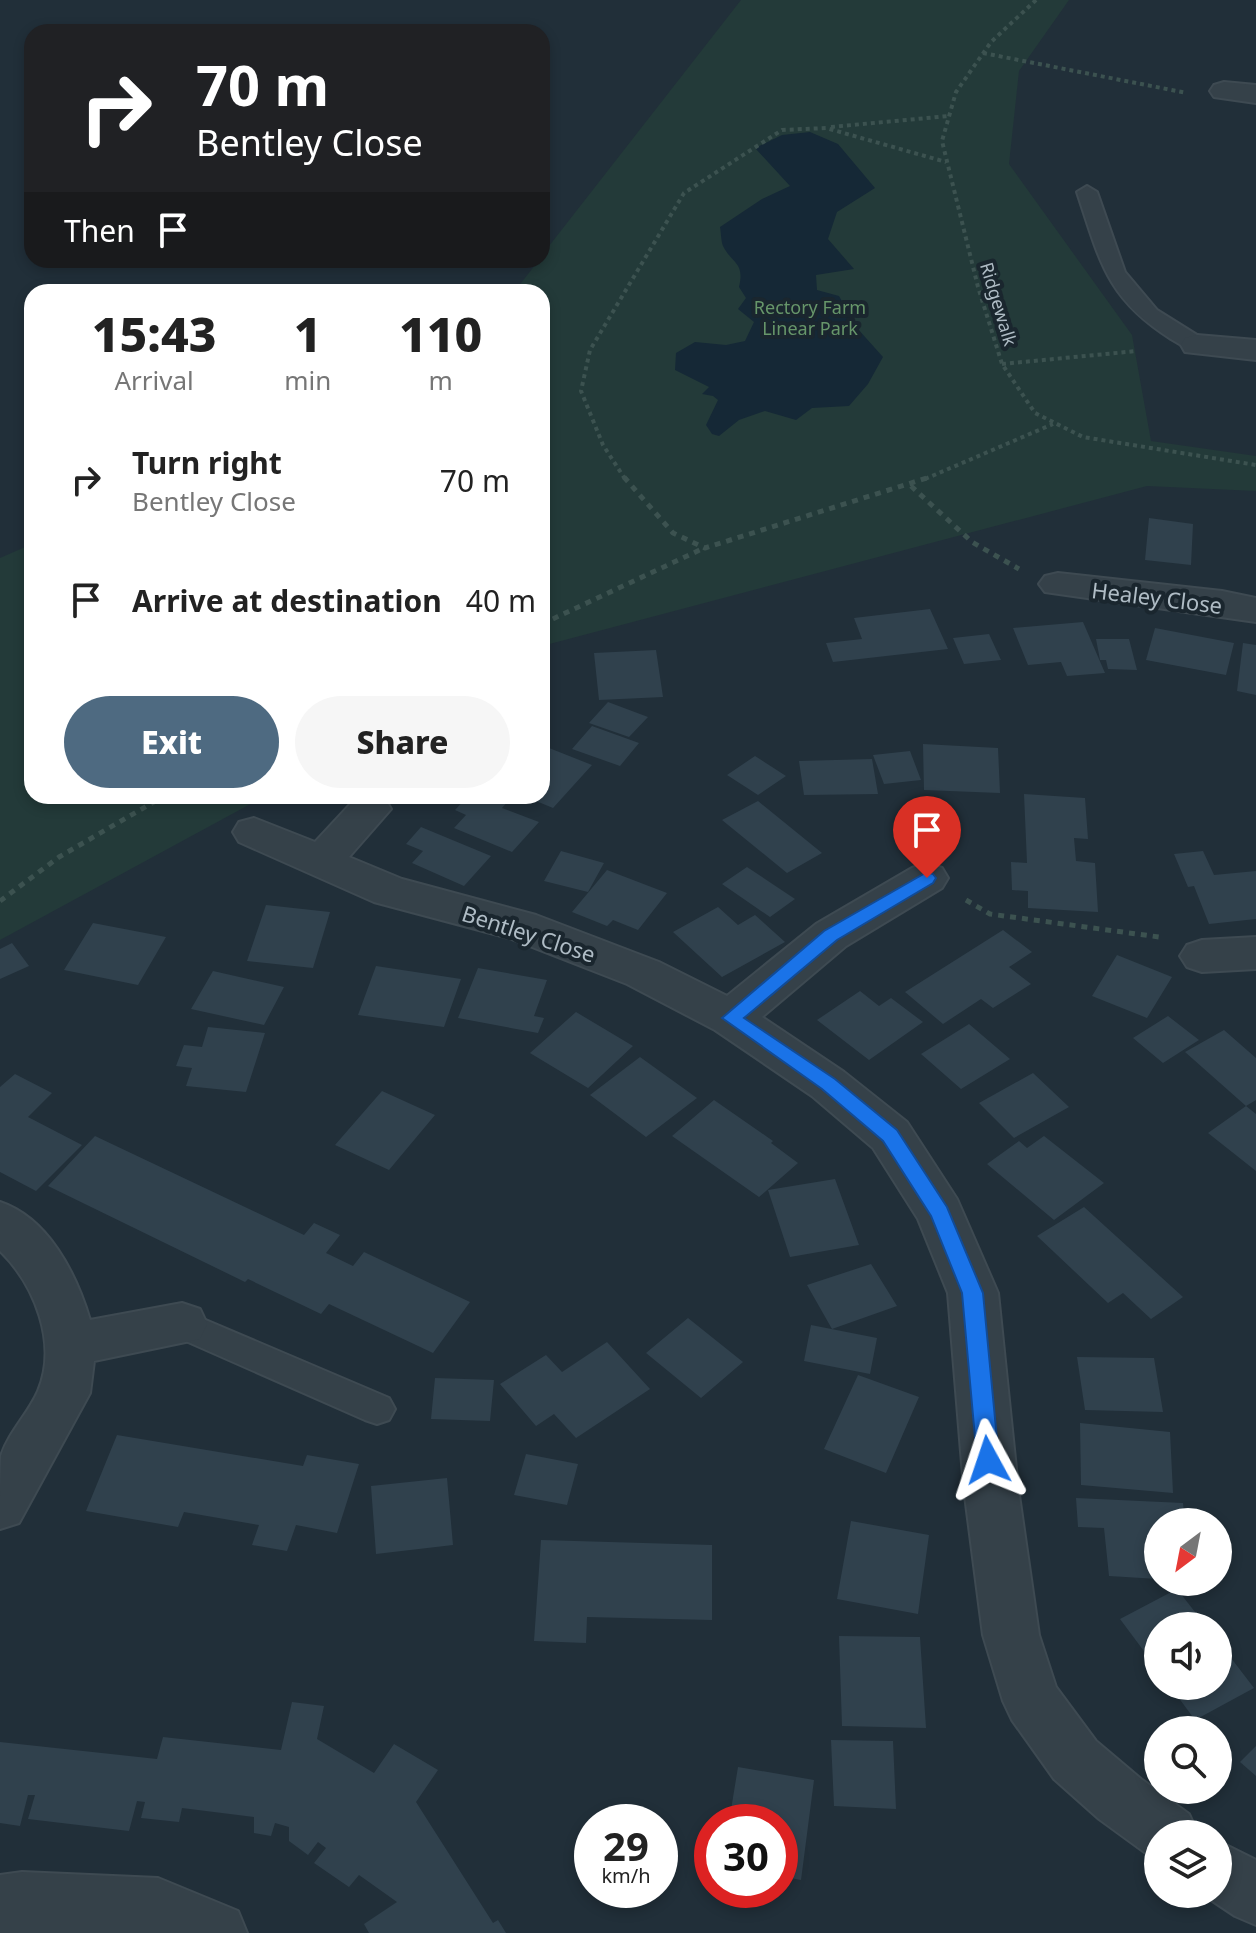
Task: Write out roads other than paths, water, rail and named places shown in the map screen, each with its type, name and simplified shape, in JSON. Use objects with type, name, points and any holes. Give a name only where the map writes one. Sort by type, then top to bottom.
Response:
[{"type":"street","points":[[1224,91],[1256,94]]},
{"type":"street","points":[[1197,345],[1256,350]]},
{"type":"street","name":"Healey Close","points":[[1058,584],[1222,603],[1256,610]]},
{"type":"street","points":[[322,860],[370,809]]},
{"type":"street","name":"Bentley Close","points":[[254,832],[389,891],[521,926],[643,973],[731,1018],[828,1084],[890,1135],[940,1213],[973,1293],[991,1488],[1011,1635],[1032,1701],[1075,1760],[1149,1820]]},
{"type":"street","points":[[731,1018],[831,935],[927,878]]},
{"type":"street","points":[[1202,956],[1256,953]]},
{"type":"street","points":[[0,1221],[37,1256],[59,1300],[71,1344],[64,1393],[0,1506]]},
{"type":"street","points":[[71,1344],[182,1324]]},
{"type":"street","points":[[1232,1879],[1256,1895]]},
{"type":"street","points":[[0,1905],[22,1902],[158,1908],[216,1933]]},
{"type":"lane","points":[[1087,192],[1115,273],[1149,315],[1197,345]]},
{"type":"lane","points":[[182,1324],[377,1409]]},
{"type":"water","points":[[810,132],[838,144],[875,188],[837,212],[828,239],[854,269],[816,275],[817,290],[839,296],[857,328],[883,357],[868,384],[849,406],[812,408],[796,420],[765,411],[739,420],[719,436],[712,434],[706,425],[718,400],[702,394],[709,387],[675,370],[676,353],[695,342],[726,345],[745,341],[754,322],[738,309],[746,298],[739,287],[739,268],[723,246],[720,227],[762,199],[790,186],[755,148],[782,135]]},
{"type":"park label","name":"Rectory Farm Linear Park","points":[[810,317]]}]
